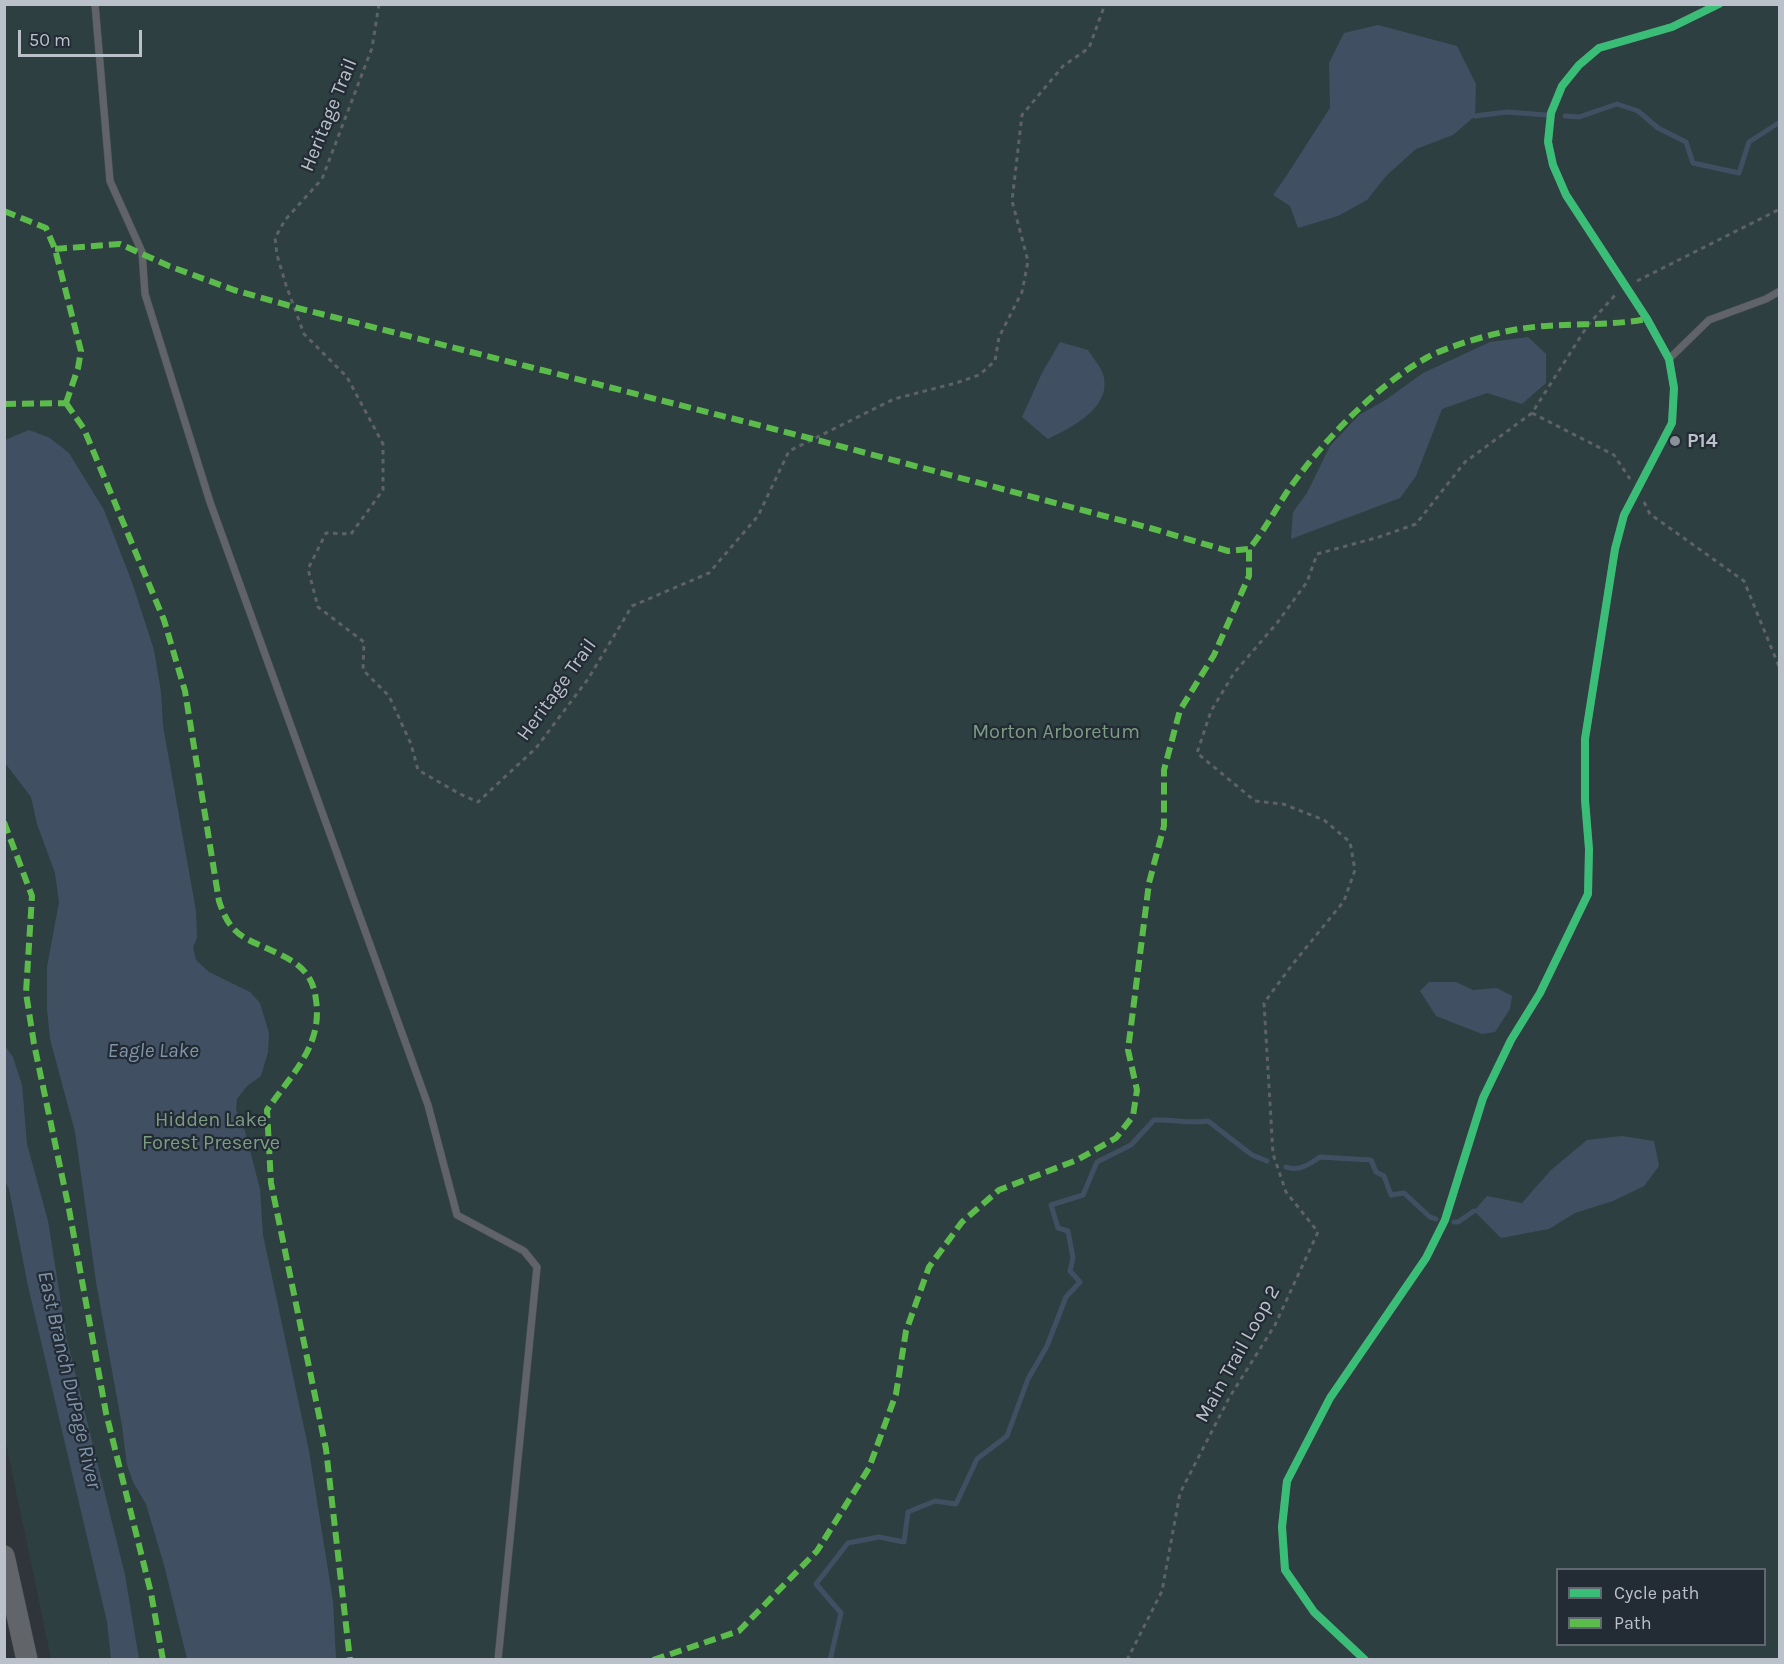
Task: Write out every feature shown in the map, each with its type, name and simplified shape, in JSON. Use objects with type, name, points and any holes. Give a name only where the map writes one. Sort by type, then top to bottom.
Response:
[{"type":"main road","points":[[4,1556],[27,1659]]},
{"type":"lane","points":[[95,4],[110,182],[142,252],[145,294],[210,502],[428,1105],[457,1215],[524,1251],[537,1267],[498,1659]]},
{"type":"lane","points":[[1365,1659],[1314,1612],[1286,1570],[1282,1527],[1287,1481],[1330,1398],[1426,1258],[1445,1220],[1483,1098],[1512,1040],[1540,993],[1588,894],[1589,849],[1585,800],[1585,739],[1615,549],[1624,515],[1672,423],[1674,388],[1669,359],[1647,319],[1624,288],[1566,195],[1553,165],[1548,142],[1551,113],[1562,86],[1579,65],[1599,48],[1672,27],[1719,4]]},
{"type":"lane","points":[[1669,359],[1709,320],[1766,299],[1779,291]]},
{"type":"path","points":[[1629,285],[1779,209]]},
{"type":"path","points":[[1618,291],[1588,325],[1532,413],[1614,455],[1638,489],[1650,513],[1744,581],[1779,669]]},
{"type":"green space","name":"Morton Arboretum","points":[[4,5],[1779,5],[1779,1659],[51,1659],[4,1434]]},
{"type":"water","points":[[1378,25],[1457,46],[1476,84],[1475,116],[1453,135],[1416,149],[1386,176],[1367,200],[1338,216],[1298,228],[1290,206],[1273,195],[1330,108],[1329,63],[1344,33]]},
{"type":"water","points":[[1528,337],[1546,354],[1546,383],[1522,404],[1487,393],[1442,409],[1416,476],[1400,498],[1291,539],[1293,512],[1307,493],[1330,446],[1359,415],[1387,399],[1423,373],[1490,342]]},
{"type":"water","points":[[1060,342],[1088,350],[1102,371],[1104,389],[1095,408],[1077,423],[1048,439],[1022,417],[1042,373]]},
{"type":"water","name":"Eagle Lake","points":[[29,430],[50,438],[69,453],[104,510],[133,585],[154,650],[161,692],[163,726],[196,911],[197,938],[193,947],[196,960],[209,972],[250,992],[260,1003],[269,1033],[268,1052],[261,1076],[247,1086],[237,1099],[236,1110],[245,1131],[260,1189],[263,1235],[309,1451],[333,1601],[336,1659],[187,1659],[164,1565],[146,1504],[133,1482],[127,1465],[96,1282],[75,1132],[50,1039],[47,967],[59,902],[55,873],[37,824],[31,797],[5,763],[5,440]]},
{"type":"water","points":[[1429,982],[1456,982],[1473,990],[1497,988],[1512,996],[1510,1009],[1495,1032],[1482,1034],[1436,1016],[1420,991]]},
{"type":"water","name":"East Branch DuPage River","points":[[4,1045],[13,1057],[22,1085],[27,1144],[48,1221],[67,1340],[125,1575],[139,1659],[111,1659],[107,1622],[28,1286],[9,1189],[5,1181]]},
{"type":"water","points":[[1622,1136],[1654,1141],[1659,1166],[1644,1186],[1613,1201],[1575,1213],[1549,1229],[1501,1238],[1474,1211],[1487,1196],[1522,1203],[1551,1170],[1587,1140]]},
{"type":"waterway","points":[[1565,116],[1579,117],[1617,104],[1638,111],[1658,128],[1686,142],[1693,163],[1739,173],[1749,142],[1780,122]]},
{"type":"waterway","points":[[1475,116],[1507,112],[1547,115]]},
{"type":"waterway","points":[[830,1660],[841,1613],[816,1584],[848,1543],[879,1537],[904,1542],[908,1512],[935,1501],[956,1504],[977,1459],[1007,1436],[1028,1379],[1047,1346],[1066,1297],[1080,1282],[1070,1271],[1073,1258],[1068,1231],[1058,1228],[1051,1205],[1083,1195],[1097,1162],[1131,1145],[1154,1120],[1208,1121],[1252,1155],[1267,1161]]},
{"type":"waterway","points":[[1286,1167],[1299,1168],[1320,1157],[1371,1160],[1376,1172],[1384,1176],[1391,1195],[1404,1193],[1430,1217],[1436,1219]]},
{"type":"waterway","points":[[1454,1222],[1458,1222],[1474,1211]]},
{"type":"marked path","points":[[4,211],[46,228],[55,249],[81,351],[78,368],[66,403]]},
{"type":"marked path","points":[[55,249],[120,244],[169,266],[234,290],[294,307],[813,439],[1150,528],[1228,551],[1249,549],[1287,492],[1333,435],[1388,383],[1428,357],[1473,340],[1519,329],[1647,319]]},
{"type":"marked path","points":[[66,403],[84,429],[164,620],[185,691],[219,901],[224,913],[234,930],[248,940],[299,966],[312,983],[314,991],[317,1016],[310,1046],[295,1072],[267,1110],[271,1183],[326,1449],[350,1660]]},
{"type":"marked path","points":[[4,404],[66,403]]},
{"type":"marked path","points":[[653,1660],[739,1631],[817,1551],[869,1468],[896,1394],[906,1331],[929,1267],[962,1222],[999,1190],[1077,1160],[1116,1138],[1133,1116],[1137,1090],[1128,1050],[1149,883],[1164,826],[1164,770],[1180,710],[1214,655],[1249,576],[1249,549]]},
{"type":"marked path","points":[[4,822],[32,896],[26,993],[34,1044],[69,1209],[106,1413],[151,1593],[163,1660]]},
{"type":"cycle path","points":[[1365,1660],[1314,1612],[1285,1570],[1282,1527],[1287,1481],[1330,1398],[1426,1258],[1445,1220],[1483,1098],[1511,1040],[1540,993],[1588,894],[1589,849],[1585,800],[1585,739],[1615,549],[1624,515],[1672,423],[1674,388],[1669,359],[1647,319],[1566,195],[1553,165],[1548,142],[1551,113],[1562,86],[1579,65],[1599,48],[1672,27],[1719,4]]},
{"type":"place","name":"P14","points":[[1675,441]]},
{"type":"park label","name":"Hidden Lake Forest Preserve","points":[[211,1132]]}]
